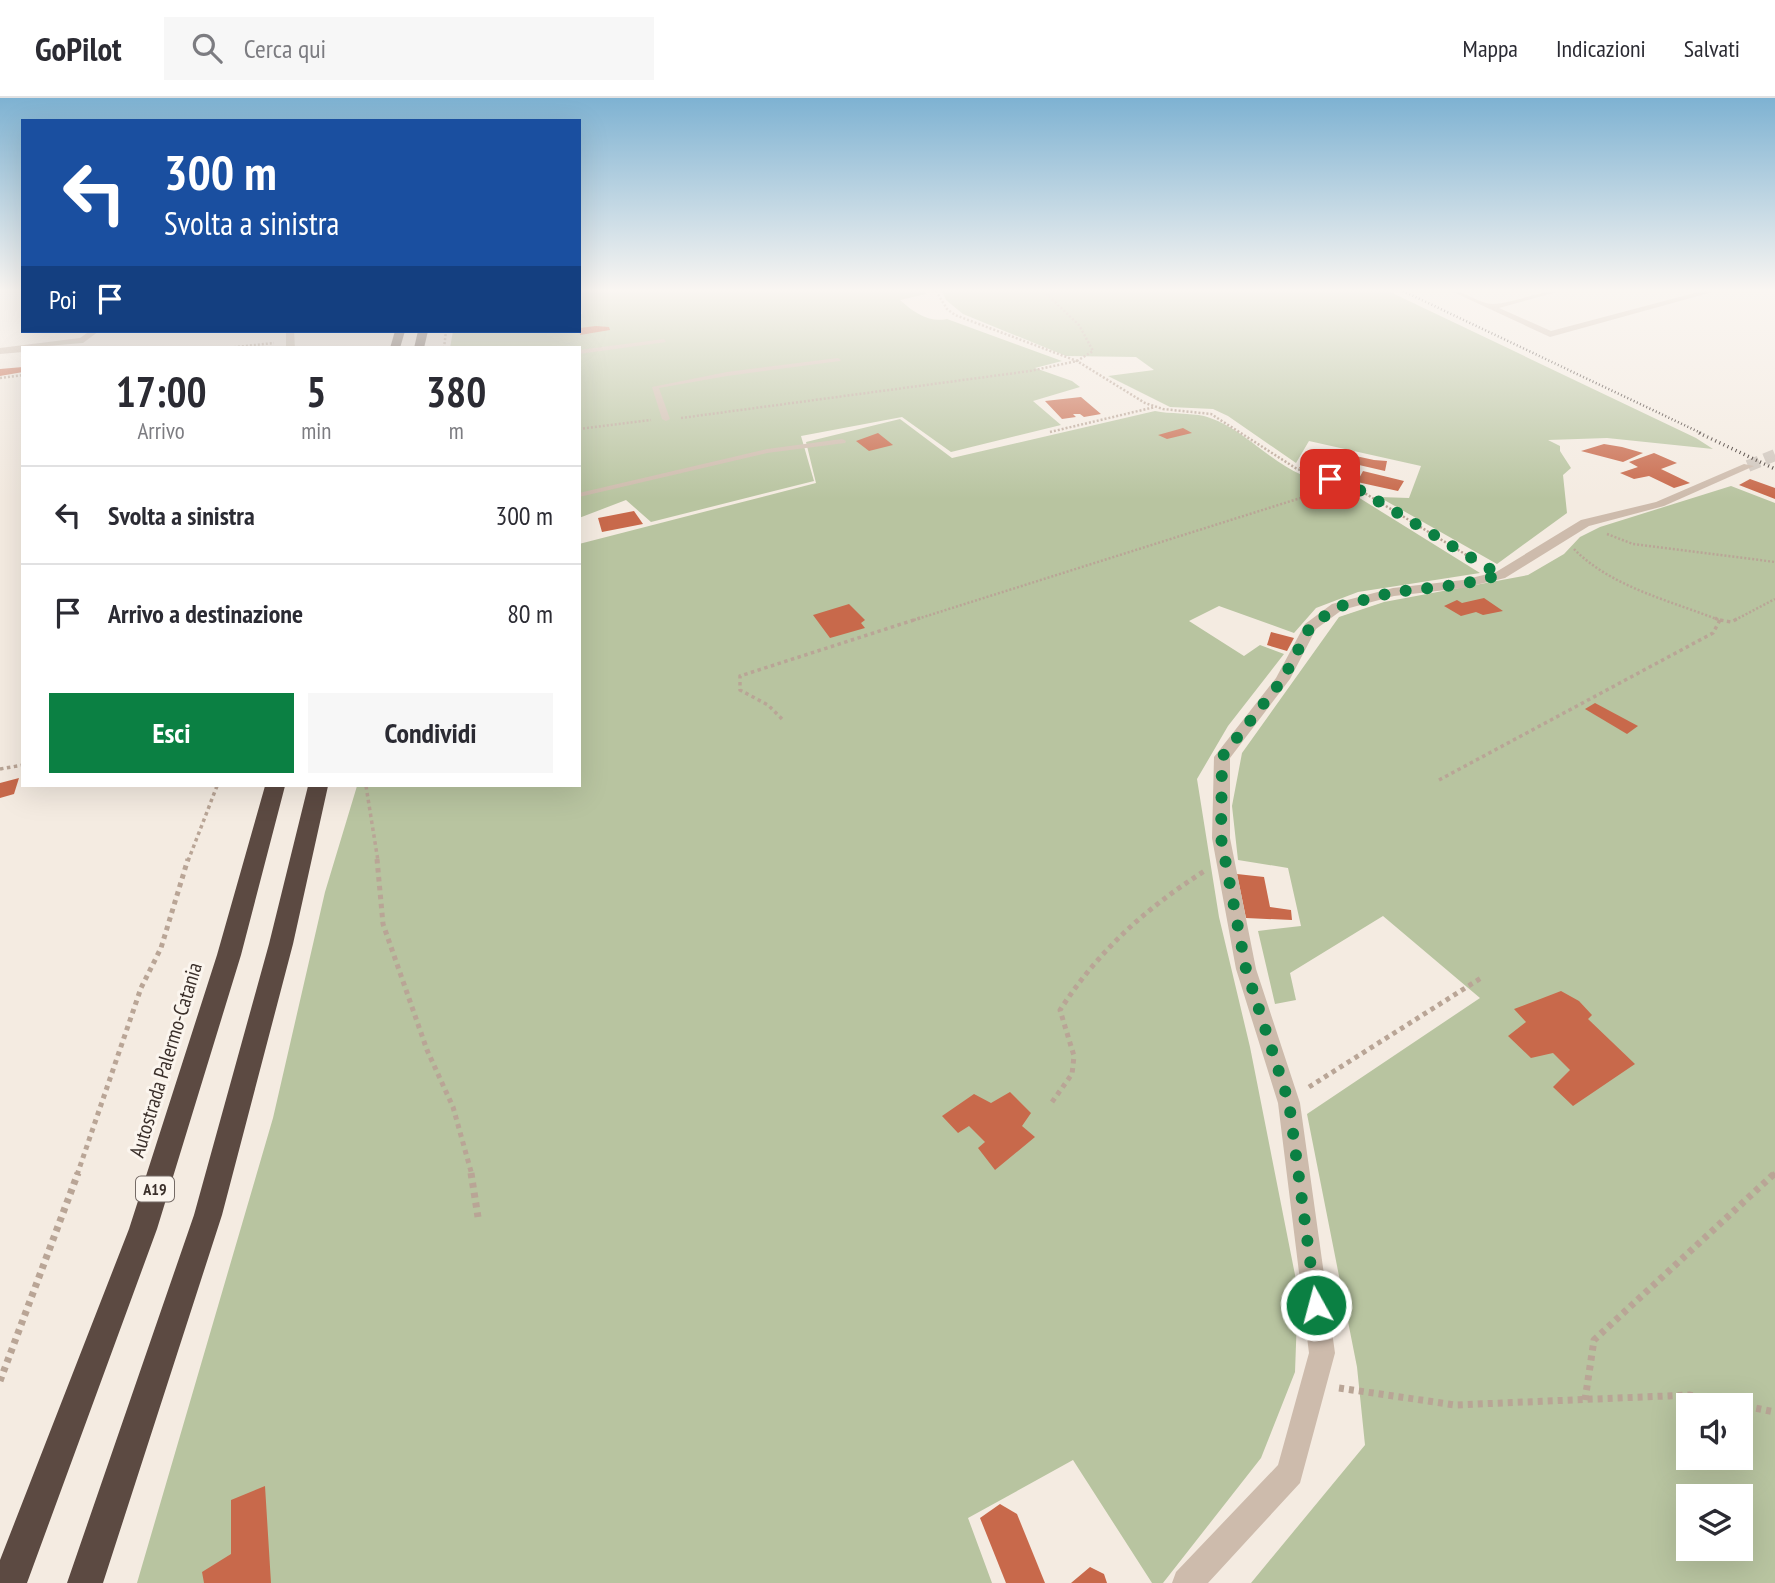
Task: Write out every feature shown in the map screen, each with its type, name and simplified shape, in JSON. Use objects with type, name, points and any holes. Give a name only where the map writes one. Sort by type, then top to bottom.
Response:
[{"type":"highway","name":"Autostrada Palermo-Catania","points":[[9,1583],[143,1229],[229,955],[275,787]]},
{"type":"highway","points":[[85,1583],[208,1214],[281,944],[318,787]]},
{"type":"street","points":[[1187,1583],[1290,1473],[1322,1353],[1289,1103],[1246,969],[1221,838],[1222,757],[1283,679],[1310,627],[1337,607],[1394,592],[1463,584],[1500,575],[1585,523],[1660,504],[1748,466]]},
{"type":"lane","points":[[666,419],[654,387],[727,374],[836,360]]},
{"type":"lane","points":[[581,495],[767,451],[842,441]]},
{"type":"path","points":[[1073,360],[1156,407]]},
{"type":"path","points":[[581,429],[1030,371],[1079,360]]},
{"type":"path","points":[[0,378],[21,375]]},
{"type":"path","points":[[1050,432],[1156,407],[1211,414],[1297,469],[1348,483],[1500,575]]},
{"type":"path","points":[[782,719],[768,705],[740,690],[740,676],[1348,483]]},
{"type":"path","points":[[1585,523],[1633,544],[1775,562]]},
{"type":"path","points":[[1558,539],[1574,549],[1581,560],[1603,572],[1720,620],[1731,622],[1775,599]]},
{"type":"path","points":[[1439,780],[1713,633],[1720,620]]},
{"type":"path","points":[[0,769],[21,765]]},
{"type":"path","points":[[0,1381],[79,1171],[137,1000],[161,948],[179,883],[217,787]]},
{"type":"path","points":[[366,787],[378,863],[383,924],[427,1050],[453,1107],[473,1180],[478,1217]]},
{"type":"path","points":[[1052,1101],[1072,1074],[1074,1056],[1060,1010],[1080,979],[1105,946],[1140,914],[1225,859]]},
{"type":"path","points":[[1289,1103],[1309,1087],[1481,978]]},
{"type":"path","points":[[1585,1400],[1594,1340],[1775,1172]]},
{"type":"path","points":[[1313,1386],[1382,1392],[1455,1405],[1689,1395],[1775,1412]]},
{"type":"green space","points":[[581,360],[1060,360],[1035,368],[1072,381],[1080,387],[1033,401],[1061,425],[951,452],[902,417],[801,436],[814,481],[651,522],[626,500],[581,517]]},
{"type":"green space","points":[[1141,360],[1533,360],[1696,438],[1713,449],[1607,438],[1548,440],[1560,446],[1560,451],[1571,468],[1563,475],[1567,513],[1497,564],[1379,497],[1409,498],[1421,466],[1309,441],[1296,463],[1228,416],[1213,409],[1170,407],[1108,376],[1154,370]]},
{"type":"green space","points":[[1155,411],[1204,416],[1230,427],[1289,469],[1353,494],[1480,573],[1358,592],[1316,608],[1294,633],[1219,606],[1189,621],[1244,656],[1260,645],[1284,654],[1228,726],[1197,779],[1219,917],[1250,1047],[1298,1290],[1295,1372],[1261,1458],[1163,1583],[1152,1583],[1073,1460],[968,1518],[992,1583],[137,1583],[273,1118],[325,892],[357,787],[581,787],[581,543],[816,483],[806,442],[900,419],[952,458]]},
{"type":"green space","points":[[1731,486],[1775,503],[1775,1583],[1251,1583],[1365,1445],[1357,1367],[1307,1114],[1480,998],[1383,916],[1290,973],[1296,1000],[1275,1004],[1258,931],[1301,926],[1288,868],[1238,860],[1232,806],[1242,753],[1339,617],[1384,602],[1528,575],[1564,554],[1580,537],[1600,527]]},
{"type":"building","points":[[21,367],[21,372],[0,376],[0,369]]},
{"type":"building","points":[[1081,397],[1101,414],[1084,417],[1073,414],[1076,417],[1062,419],[1045,401]]},
{"type":"building","points":[[1183,428],[1192,433],[1167,439],[1158,435]]},
{"type":"building","points":[[878,433],[893,445],[869,451],[856,441]]},
{"type":"building","points":[[1604,444],[1643,453],[1623,462],[1581,451]]},
{"type":"building","points":[[1337,452],[1387,461],[1385,471],[1333,459]]},
{"type":"building","points":[[1654,453],[1677,463],[1661,469],[1690,483],[1674,488],[1649,476],[1634,479],[1620,473],[1638,467],[1629,462]]},
{"type":"building","points":[[1306,459],[1331,465],[1324,474],[1299,468]]},
{"type":"building","points":[[1363,471],[1404,481],[1398,491],[1357,482]]},
{"type":"building","points":[[1750,479],[1775,488],[1775,499],[1739,485]]},
{"type":"building","points":[[634,511],[643,524],[602,532],[598,518]]},
{"type":"building","points":[[1484,598],[1503,611],[1483,615],[1476,612],[1461,616],[1444,606],[1457,600],[1462,603]]},
{"type":"building","points":[[849,604],[865,620],[861,623],[865,628],[830,638],[813,615]]},
{"type":"building","points":[[1271,632],[1294,638],[1287,651],[1267,645]]},
{"type":"building","points":[[1595,703],[1638,726],[1627,734],[1585,709]]},
{"type":"building","points":[[19,778],[14,794],[0,798],[0,783]]},
{"type":"building","points":[[1237,874],[1264,877],[1270,907],[1291,910],[1292,920],[1246,918]]},
{"type":"building","points":[[1561,991],[1579,1001],[1592,1015],[1588,1019],[1635,1064],[1573,1106],[1553,1087],[1570,1070],[1553,1053],[1531,1058],[1508,1036],[1526,1022],[1514,1009]]},
{"type":"building","points":[[1010,1092],[1031,1113],[1022,1126],[1035,1137],[995,1170],[978,1148],[985,1142],[969,1126],[958,1133],[942,1116],[974,1094],[991,1103]]},
{"type":"building","points":[[265,1486],[271,1583],[204,1583],[202,1572],[231,1554],[231,1500]]},
{"type":"building","points":[[1000,1504],[1017,1514],[1045,1583],[1006,1583],[980,1518]]},
{"type":"building","points":[[1090,1567],[1104,1574],[1107,1583],[1071,1583]]},
{"type":"tunnel","points":[[1748,466],[1775,455]]},
{"type":"railway","points":[[1548,360],[1703,434]]},
{"type":"railway","points":[[1699,433],[1775,469]]},
{"type":"route","points":[[1316,1305],[1289,1103],[1246,969],[1221,838],[1222,757],[1283,679],[1310,627],[1337,607],[1394,592],[1463,584],[1500,575],[1348,483],[1330,479]]}]
